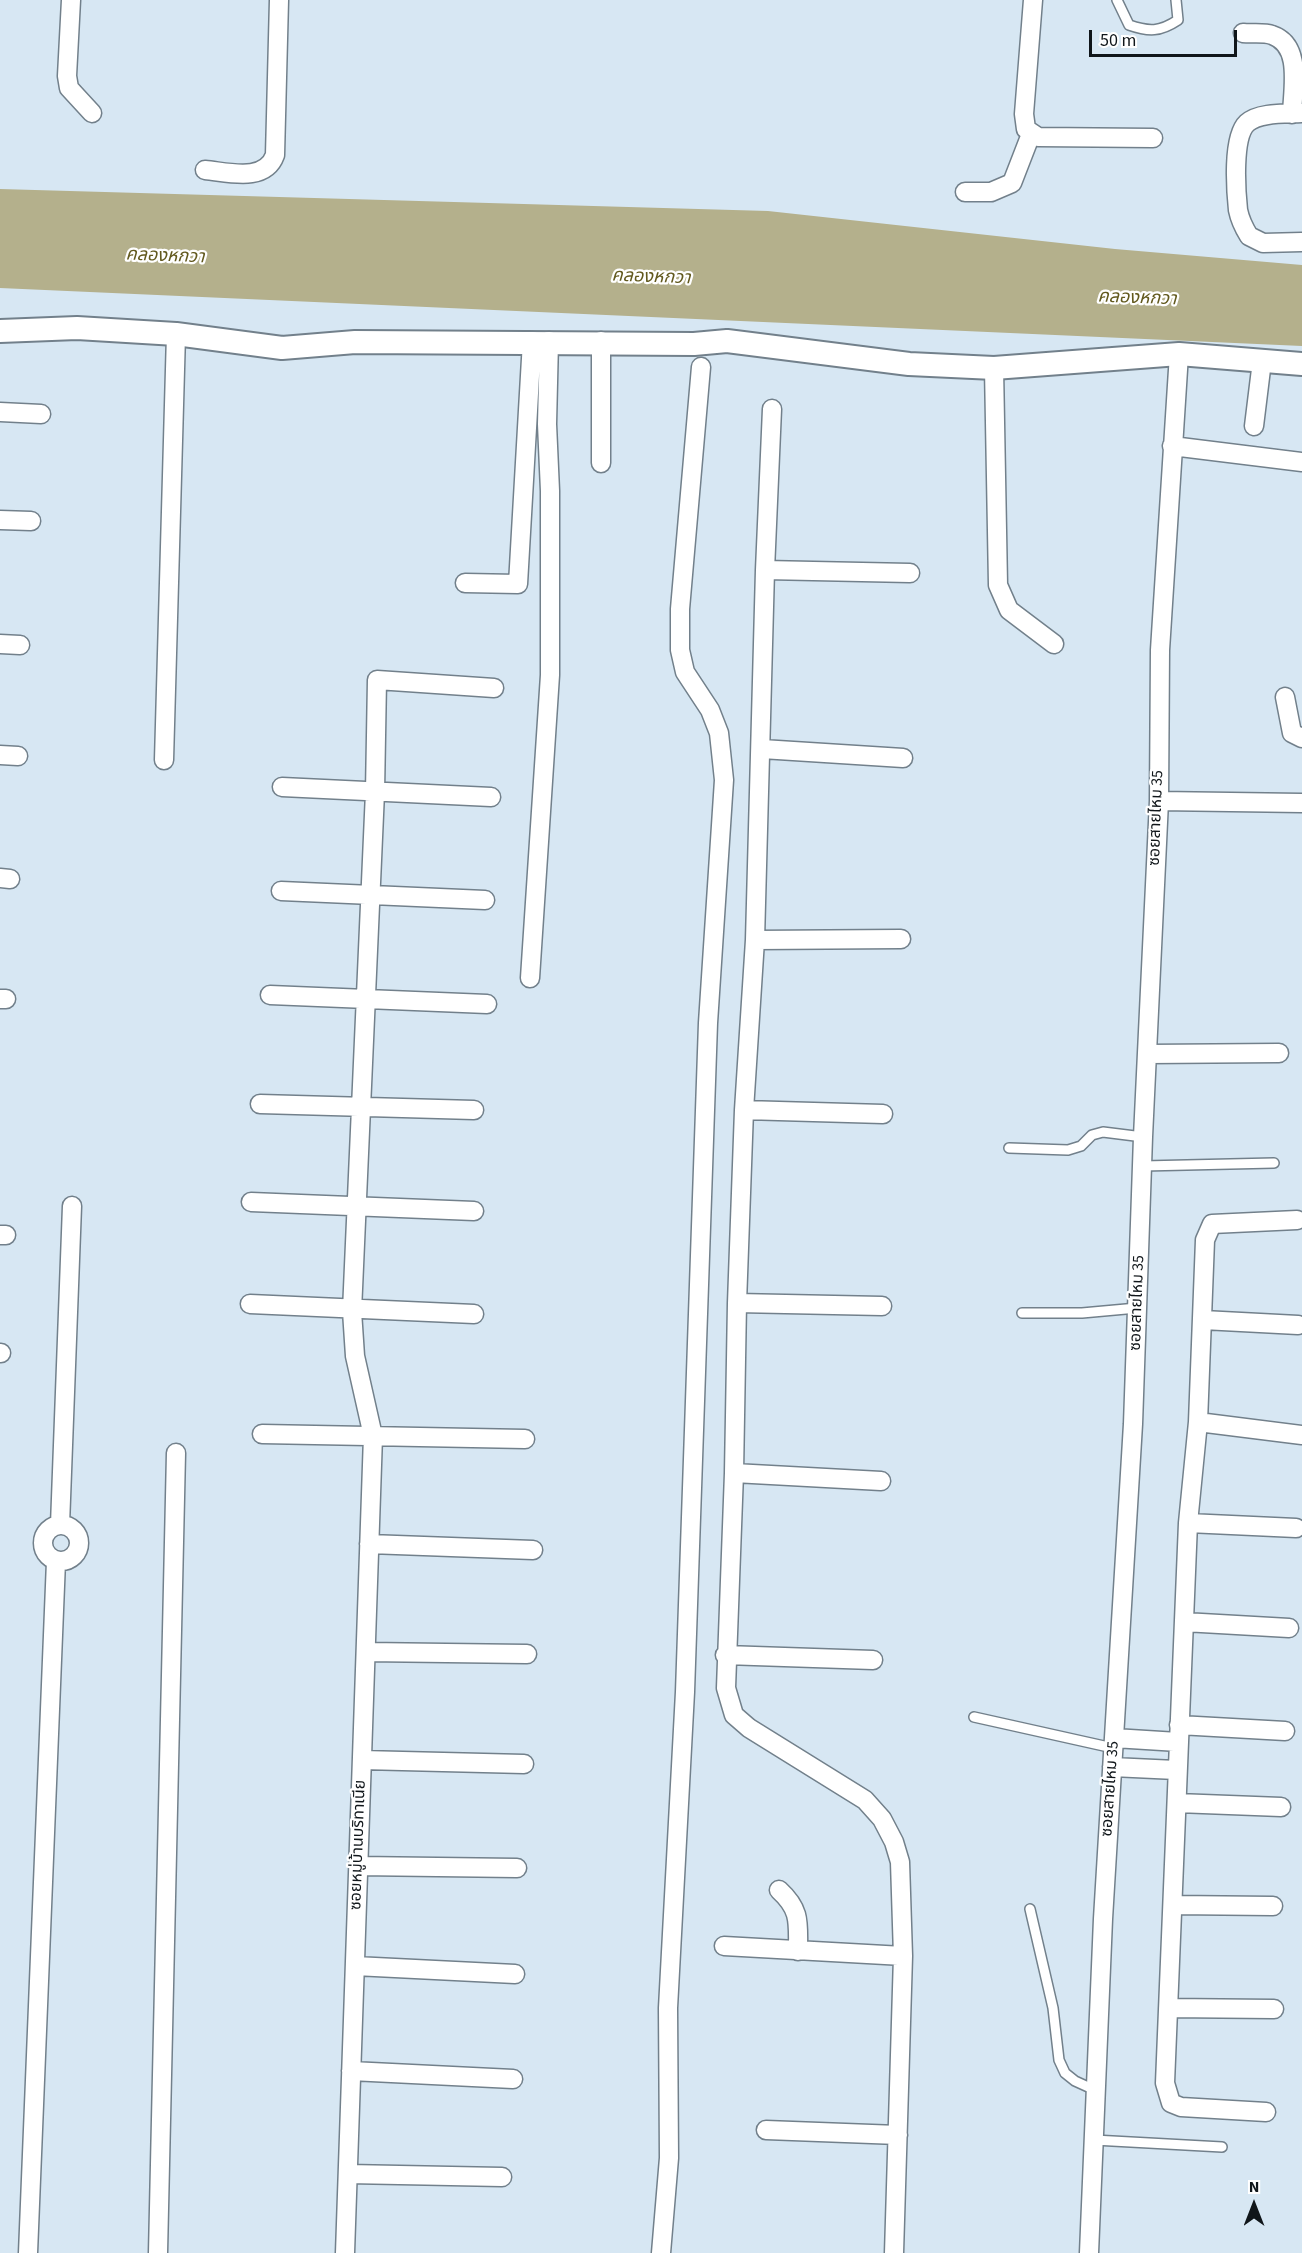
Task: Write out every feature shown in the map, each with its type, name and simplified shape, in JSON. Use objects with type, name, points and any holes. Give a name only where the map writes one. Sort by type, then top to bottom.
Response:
[{"type":"street","points":[[71,0],[67,76],[69,88],[92,113]]},
{"type":"street","points":[[205,170],[250,173],[262,172],[271,165],[275,155],[279,0]]},
{"type":"street","points":[[1033,0],[1024,114],[1026,129],[1038,137],[1153,138]]},
{"type":"street","points":[[1243,33],[1271,34],[1287,43],[1294,54],[1297,113],[1258,117],[1247,123],[1240,134],[1237,149],[1238,211],[1249,236],[1263,243],[1302,242]]},
{"type":"street","points":[[965,192],[991,192],[1012,183],[1031,134]]},
{"type":"street","points":[[0,331],[77,328],[176,334],[282,348],[355,342],[601,341],[694,344],[727,341],[909,364],[994,369],[1179,354],[1302,364]]},
{"type":"street","points":[[164,760],[176,334]]},
{"type":"street","points":[[465,583],[518,584],[541,341]]},
{"type":"street","points":[[530,978],[550,675],[550,491],[541,341]]},
{"type":"street","points":[[600,463],[601,341]]},
{"type":"street","name":"ซอยสายไหม 35","points":[[1089,2253],[1113,1743],[1137,1308],[1159,801],[1160,650],[1179,354]]},
{"type":"street","points":[[1254,426],[1262,361]]},
{"type":"street","points":[[662,2253],[669,2158],[668,2008],[686,1692],[708,1023],[724,780],[719,733],[710,710],[686,672],[680,650],[680,609],[701,367]]},
{"type":"street","points":[[994,369],[998,585],[1009,610],[1054,644]]},
{"type":"street","points":[[772,409],[765,570],[762,749],[755,940],[744,1110],[737,1303],[734,1473],[725,1655],[726,1688],[734,1715],[749,1728],[865,1800],[882,1819],[894,1842],[900,1862],[903,1956],[894,2253]]},
{"type":"street","points":[[0,412],[41,414]]},
{"type":"street","points":[[1172,446],[1302,462]]},
{"type":"street","points":[[0,520],[31,521]]},
{"type":"street","points":[[765,570],[910,573]]},
{"type":"street","points":[[0,644],[20,645]]},
{"type":"street","name":"ซอยหมู่บ้านบริทาเนีย","points":[[345,2253],[373,1436],[355,1356],[352,1309],[375,792],[377,680],[495,688]]},
{"type":"street","points":[[1285,697],[1292,733],[1302,738]]},
{"type":"street","points":[[762,749],[903,758]]},
{"type":"street","points":[[282,787],[491,797]]},
{"type":"street","points":[[1159,801],[1302,803]]},
{"type":"street","points":[[281,891],[485,900]]},
{"type":"street","points":[[755,940],[901,939]]},
{"type":"street","points":[[270,995],[487,1004]]},
{"type":"street","points":[[1148,1053],[1279,1053]]},
{"type":"street","points":[[260,1104],[474,1110]]},
{"type":"street","points":[[744,1110],[883,1114]]},
{"type":"street","points":[[251,1202],[474,1211]]},
{"type":"street","points":[[60,1525],[72,1206]]},
{"type":"street","points":[[1266,2112],[1190,2109],[1171,2103],[1165,2083],[1177,1803],[1176,1770],[1188,1523],[1198,1422],[1205,1240],[1212,1224],[1297,1220]]},
{"type":"street","points":[[737,1303],[882,1306]]},
{"type":"street","points":[[250,1304],[474,1314]]},
{"type":"street","points":[[1203,1320],[1298,1324]]},
{"type":"street","points":[[1198,1422],[1302,1435]]},
{"type":"street","points":[[262,1434],[525,1439]]},
{"type":"street","points":[[158,2253],[176,1453]]},
{"type":"street","points":[[734,1473],[881,1481]]},
{"type":"street","points":[[1188,1523],[1296,1528]]},
{"type":"street","points":[[60,1525],[73,1530],[77,1535],[79,1549],[69,1560],[56,1561],[49,1557],[43,1545],[47,1532],[60,1525]]},
{"type":"street","points":[[369,1544],[533,1550]]},
{"type":"street","points":[[28,2253],[56,1561]]},
{"type":"street","points":[[1184,1622],[1289,1628]]},
{"type":"street","points":[[366,1652],[527,1654]]},
{"type":"street","points":[[725,1655],[873,1660]]},
{"type":"street","points":[[1113,1743],[1178,1734],[1285,1731]]},
{"type":"street","points":[[362,1760],[524,1764]]},
{"type":"street","points":[[1112,1767],[1176,1770]]},
{"type":"street","points":[[1177,1803],[1281,1807]]},
{"type":"street","points":[[358,1866],[517,1868]]},
{"type":"street","points":[[779,1890],[792,1901],[797,1913],[798,1951]]},
{"type":"street","points":[[1173,1905],[1273,1906]]},
{"type":"street","points":[[724,1946],[903,1956]]},
{"type":"street","points":[[355,1966],[515,1974]]},
{"type":"street","points":[[1168,2008],[1274,2009]]},
{"type":"street","points":[[351,2071],[513,2079]]},
{"type":"street","points":[[766,2130],[898,2135]]},
{"type":"street","points":[[348,2174],[502,2177]]},
{"type":"lane","points":[[1118,0],[1129,25],[1147,31],[1163,30],[1178,20],[1176,0]]},
{"type":"lane","points":[[1009,1148],[1068,1150],[1081,1146],[1092,1135],[1103,1132],[1143,1137]]},
{"type":"lane","points":[[1143,1166],[1274,1163]]},
{"type":"lane","points":[[1022,1313],[1082,1313],[1137,1308]]},
{"type":"lane","points":[[974,1717],[1113,1743]]},
{"type":"lane","points":[[1030,1909],[1053,2008],[1059,2060],[1065,2073],[1075,2081],[1096,2091]]},
{"type":"lane","points":[[1094,2140],[1222,2147]]},
{"type":"water","name":"คลองหกวา","points":[[0,189],[768,211],[1115,249],[1302,265],[1302,346],[0,288]]}]
